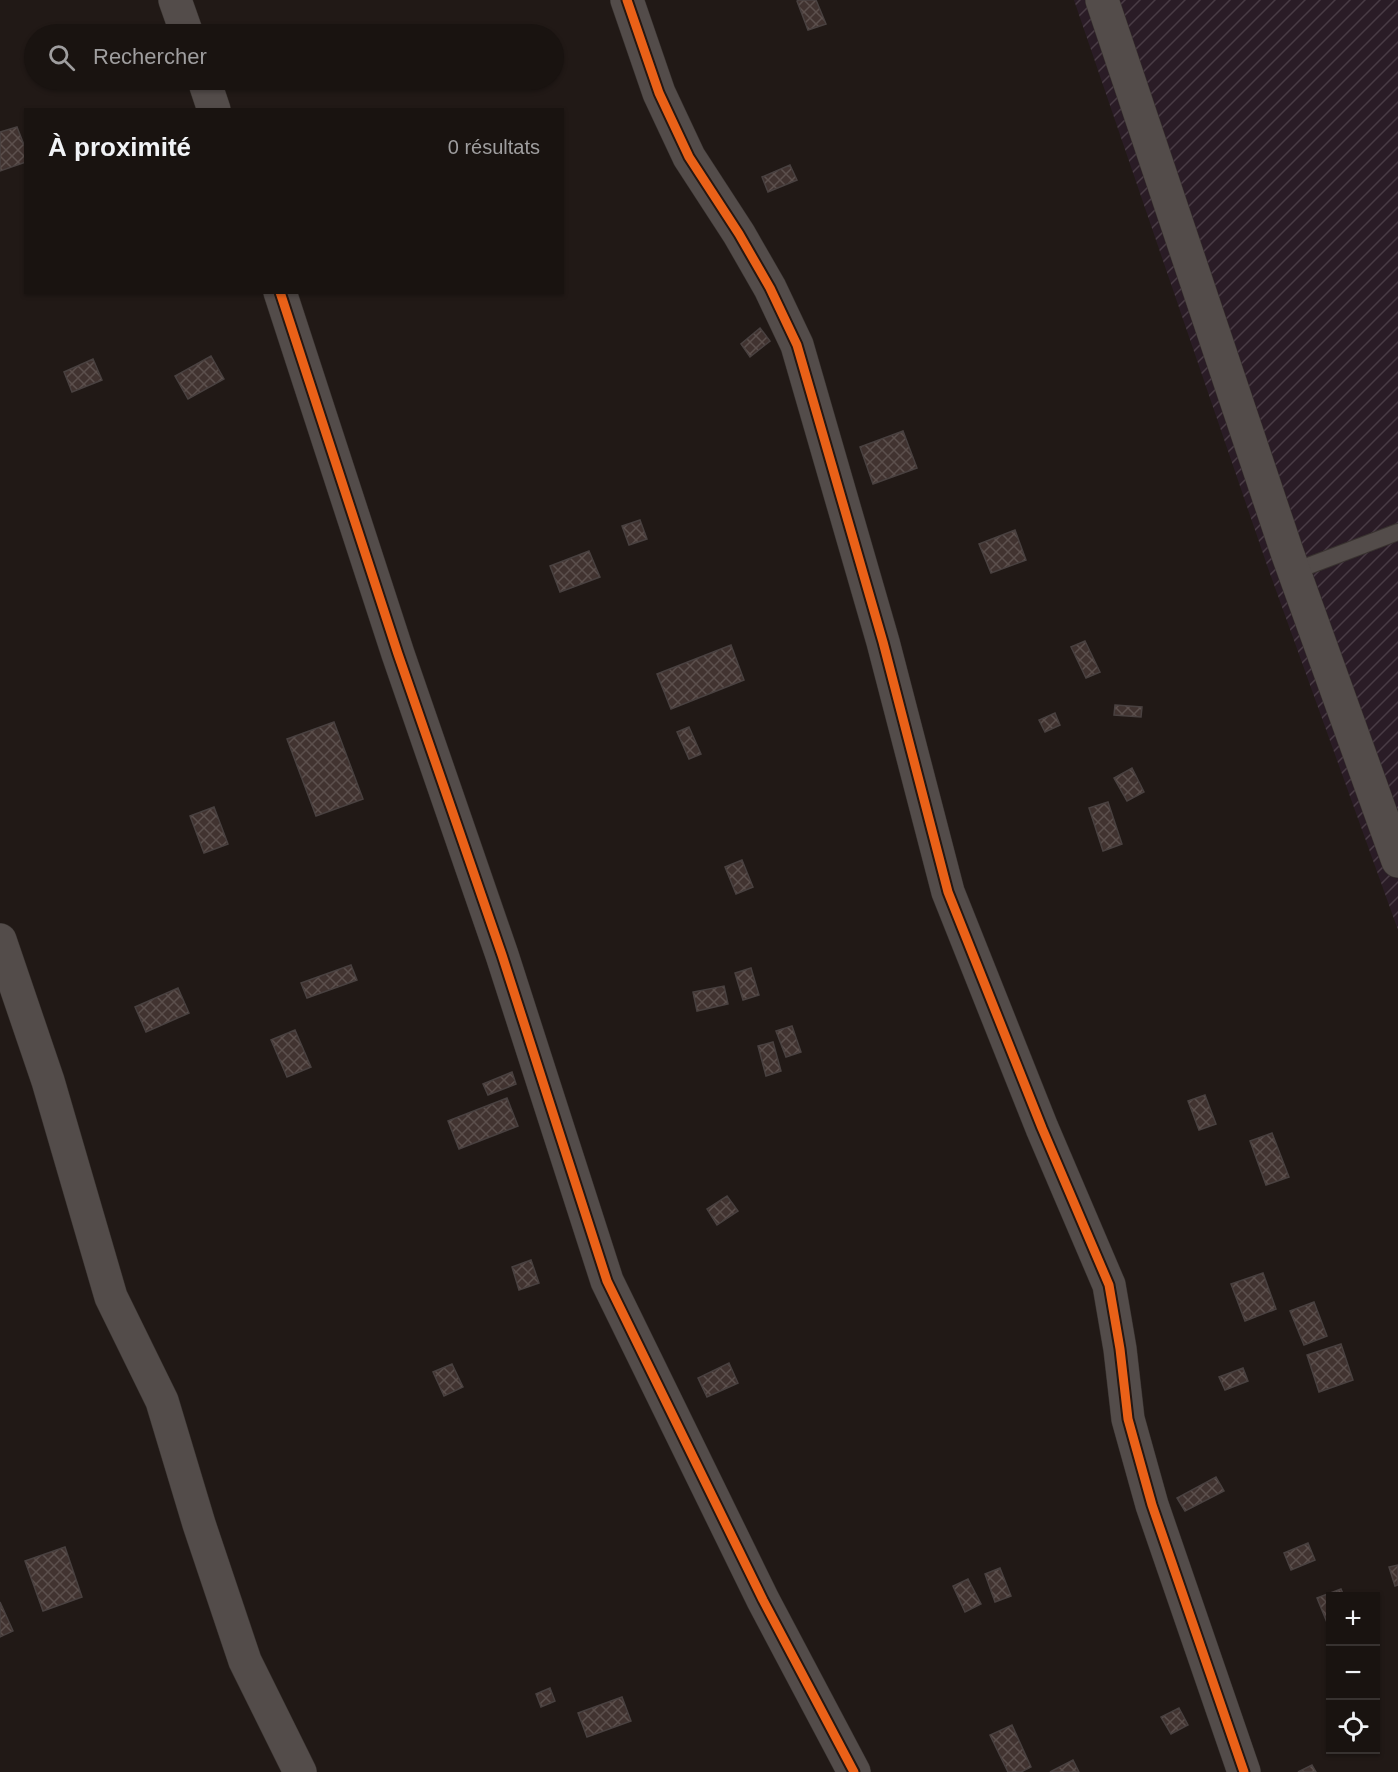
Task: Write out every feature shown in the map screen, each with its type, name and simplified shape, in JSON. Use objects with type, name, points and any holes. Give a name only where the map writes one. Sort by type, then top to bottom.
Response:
[{"type":"street","points":[[175,0],[183,24]]},
{"type":"street","points":[[627,0],[659,93],[689,157],[739,234],[770,288],[797,345],[883,642],[948,892],[1042,1128],[1109,1285],[1120,1349],[1128,1419],[1152,1504],[1244,1772]]},
{"type":"street","points":[[1102,0],[1295,572],[1398,861]]},
{"type":"street","points":[[207,90],[213,108]]},
{"type":"street","points":[[281,294],[398,654],[502,955],[607,1281],[763,1600],[854,1772]]},
{"type":"street","points":[[0,940],[48,1082],[111,1297],[162,1401],[198,1524],[245,1661],[300,1772]]},
{"type":"lane","points":[[1295,572],[1398,532]]},
{"type":"shaded area","points":[[1074,0],[1398,0],[1398,930],[1268,568]]},
{"type":"building","points":[[816,0],[826,24],[808,30],[797,1]]},
{"type":"building","points":[[17,127],[24,145],[24,163],[0,171],[0,132]]},
{"type":"building","points":[[790,165],[797,180],[768,192],[762,177]]},
{"type":"building","points":[[760,328],[770,341],[750,357],[741,344]]},
{"type":"building","points":[[211,356],[224,379],[188,399],[175,376]]},
{"type":"building","points":[[93,359],[102,380],[72,392],[64,372]]},
{"type":"building","points":[[903,431],[917,468],[873,484],[860,447]]},
{"type":"building","points":[[640,520],[647,539],[629,545],[622,526]]},
{"type":"building","points":[[1015,530],[1026,560],[991,573],[979,544]]},
{"type":"building","points":[[589,551],[600,577],[560,592],[550,566]]},
{"type":"building","points":[[1085,641],[1100,672],[1086,678],[1071,647]]},
{"type":"building","points":[[731,645],[744,680],[671,709],[657,674]]},
{"type":"building","points":[[1115,705],[1142,707],[1141,717],[1114,715]]},
{"type":"building","points":[[1055,713],[1060,725],[1045,732],[1039,720]]},
{"type":"building","points":[[334,722],[363,799],[316,816],[287,739]]},
{"type":"building","points":[[689,727],[701,754],[689,759],[677,732]]},
{"type":"building","points":[[1132,768],[1144,792],[1127,801],[1114,778]]},
{"type":"building","points":[[1108,802],[1122,844],[1103,851],[1089,808]]},
{"type":"building","points":[[214,807],[228,844],[204,853],[190,816]]},
{"type":"building","points":[[742,860],[753,887],[736,894],[725,867]]},
{"type":"building","points":[[351,965],[357,980],[307,998],[301,983]]},
{"type":"building","points":[[751,968],[759,995],[743,1000],[735,973]]},
{"type":"building","points":[[724,986],[728,1004],[697,1011],[693,992]]},
{"type":"building","points":[[178,988],[189,1013],[146,1032],[135,1007]]},
{"type":"building","points":[[792,1026],[801,1052],[786,1057],[776,1031]]},
{"type":"building","points":[[295,1030],[311,1067],[287,1077],[271,1040]]},
{"type":"building","points":[[773,1042],[781,1071],[766,1076],[758,1046]]},
{"type":"building","points":[[512,1072],[516,1084],[488,1095],[483,1084]]},
{"type":"building","points":[[1205,1095],[1216,1124],[1199,1130],[1188,1101]]},
{"type":"building","points":[[507,1098],[518,1126],[459,1149],[448,1121]]},
{"type":"building","points":[[1272,1133],[1289,1177],[1266,1185],[1250,1141]]},
{"type":"building","points":[[727,1196],[738,1211],[717,1225],[707,1209]]},
{"type":"building","points":[[531,1260],[539,1283],[519,1290],[512,1267]]},
{"type":"building","points":[[1263,1273],[1276,1309],[1245,1321],[1231,1284]]},
{"type":"building","points":[[1314,1302],[1327,1336],[1304,1345],[1290,1311]]},
{"type":"building","points":[[1341,1344],[1353,1380],[1319,1392],[1307,1355]]},
{"type":"building","points":[[729,1363],[738,1383],[707,1397],[698,1378]]},
{"type":"building","points":[[452,1364],[463,1387],[444,1396],[433,1372]]},
{"type":"building","points":[[1243,1368],[1248,1381],[1225,1390],[1219,1377]]},
{"type":"building","points":[[1216,1477],[1224,1491],[1185,1511],[1177,1498]]},
{"type":"building","points":[[1308,1543],[1315,1560],[1291,1570],[1284,1553]]},
{"type":"building","points":[[65,1547],[82,1597],[43,1611],[25,1561]]},
{"type":"building","points":[[1398,1565],[1398,1585],[1395,1586],[1389,1567]]},
{"type":"building","points":[[1000,1568],[1011,1596],[995,1602],[985,1574]]},
{"type":"building","points":[[968,1579],[981,1604],[965,1612],[953,1586]]},
{"type":"building","points":[[1326,1595],[1326,1620],[1317,1598]]},
{"type":"building","points":[[0,1602],[13,1631],[0,1637]]},
{"type":"building","points":[[550,1688],[555,1701],[541,1707],[536,1694]]},
{"type":"building","points":[[622,1697],[631,1721],[587,1737],[578,1713]]},
{"type":"building","points":[[1179,1708],[1188,1725],[1171,1734],[1161,1717]]},
{"type":"building","points":[[1012,1725],[1031,1767],[1021,1772],[1008,1772],[990,1735]]},
{"type":"building","points":[[1073,1760],[1079,1772],[1050,1772]]},
{"type":"building","points":[[1312,1765],[1316,1772],[1298,1772]]},
{"type":"cycle path","points":[[627,0],[659,93],[689,157],[739,234],[770,288],[797,345],[883,642],[948,892],[1042,1128],[1109,1285],[1120,1349],[1128,1419],[1152,1505],[1244,1772]]},
{"type":"cycle path","points":[[281,294],[398,654],[502,955],[607,1281],[763,1600],[854,1772]]}]
